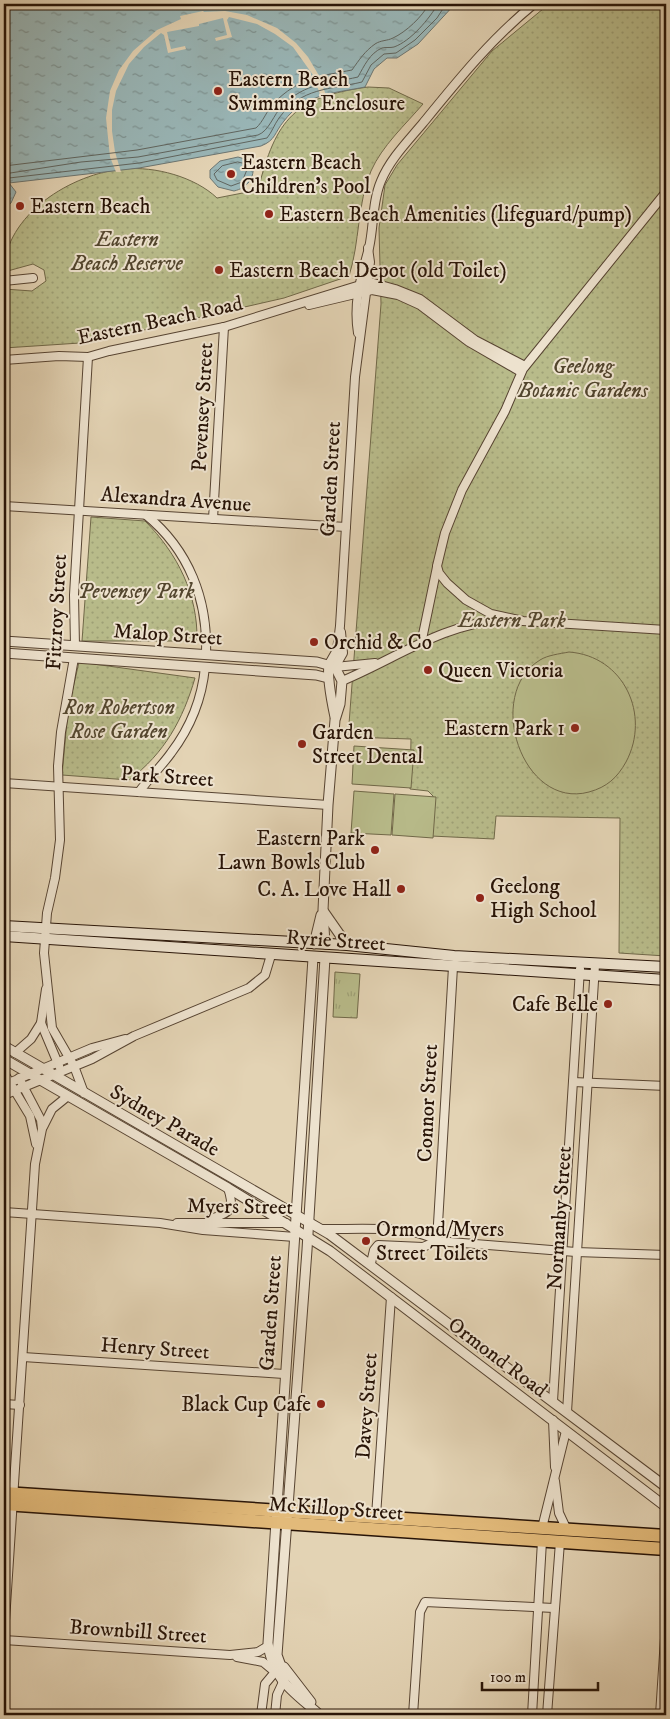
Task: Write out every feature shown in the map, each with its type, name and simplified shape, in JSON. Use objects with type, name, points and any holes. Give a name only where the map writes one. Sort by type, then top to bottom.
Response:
[{"type":"highway","name":"McKillop Street","points":[[8,1499],[376,1516],[542,1535]]},
{"type":"highway","name":"McKillop Street","points":[[8,1499],[282,1524],[542,1535],[567,1530],[666,1536]]},
{"type":"highway","points":[[542,1535],[560,1542],[666,1549]]},
{"type":"main road","name":"Ryrie Street","points":[[4,926],[45,934],[271,955],[594,977],[666,980]]},
{"type":"main road","name":"Ryrie Street","points":[[4,936],[45,934],[347,945],[454,956],[666,968]]},
{"type":"main road","name":"Garden Street","points":[[313,958],[314,944]]},
{"type":"main road","name":"Garden Street","points":[[325,944],[325,958]]},
{"type":"main road","points":[[453,967],[454,956]]},
{"type":"street","name":"Garden Street","points":[[325,944],[323,910],[328,805],[335,720],[331,686],[328,678],[340,626],[358,336],[356,317],[362,284],[370,262],[368,248],[378,192],[390,166],[482,51],[498,34],[534,4]]},
{"type":"street","points":[[421,644],[445,533],[462,490],[503,416],[523,369],[539,352],[578,300],[666,192]]},
{"type":"street","points":[[4,281],[33,278]]},
{"type":"street","points":[[362,284],[395,289],[420,299],[475,340],[523,369]]},
{"type":"street","name":"Eastern Beach Road","points":[[4,360],[59,356],[88,357],[224,328],[292,308],[362,284]]},
{"type":"street","name":"Eastern Beach Road","points":[[292,308],[373,290],[390,293],[420,304],[464,338],[523,369]]},
{"type":"street","name":"Pevensey Street","points":[[213,518],[224,328]]},
{"type":"street","name":"Fitzroy Street","points":[[84,1093],[74,1066],[52,1028],[47,985],[45,934],[59,852],[58,758],[75,646],[76,628],[73,605],[88,357]]},
{"type":"street","name":"Alexandra Avenue","points":[[4,506],[346,528]]},
{"type":"street","points":[[139,792],[172,752],[184,733],[200,696],[206,654],[205,620],[194,578],[169,537],[146,514]]},
{"type":"street","points":[[437,564],[440,575],[460,596],[491,614],[510,620]]},
{"type":"street","points":[[382,661],[332,666],[342,681],[421,644],[473,624],[510,620],[666,630]]},
{"type":"street","name":"Malop Street","points":[[4,641],[261,658],[332,666]]},
{"type":"street","name":"Malop Street","points":[[4,653],[316,674],[328,678]]},
{"type":"street","points":[[260,671],[261,658]]},
{"type":"street","name":"Garden Street","points":[[335,720],[340,704],[342,681]]},
{"type":"street","name":"Park Street","points":[[4,783],[328,805]]},
{"type":"street","name":"Garden Street","points":[[314,944],[323,910]]},
{"type":"street","points":[[323,910],[347,945]]},
{"type":"street","points":[[57,1069],[74,1066],[134,1036],[250,988],[265,975],[271,955]]},
{"type":"street","name":"Garden Street","points":[[279,1648],[284,1374],[313,958]]},
{"type":"street","name":"Garden Street","points":[[275,1672],[268,1646],[282,1524],[308,1237],[314,1226],[311,1190],[325,958]]},
{"type":"street","name":"Normanby Street","points":[[567,1530],[559,1512],[555,1475],[553,1401],[560,1323],[580,964]]},
{"type":"street","name":"Normanby Street","points":[[532,1715],[540,1607],[542,1535],[566,1431],[595,965]]},
{"type":"street","name":"Connor Street","points":[[437,1241],[453,967]]},
{"type":"street","name":"Fitzroy Street","points":[[16,1053],[31,1039],[41,1023],[47,985]]},
{"type":"street","points":[[308,1018],[322,1019]]},
{"type":"street","points":[[41,1023],[57,1069]]},
{"type":"street","points":[[4,1095],[38,1080],[57,1069],[68,1057],[99,1045],[134,1036]]},
{"type":"street","name":"Sydney Parade","points":[[4,1046],[43,1068],[57,1069],[84,1093],[293,1225],[308,1237]]},
{"type":"street","name":"Sydney Parade","points":[[4,1059],[24,1076],[38,1080],[68,1096],[293,1225],[314,1226]]},
{"type":"street","points":[[6,1084],[43,1068]]},
{"type":"street","points":[[4,1073],[6,1084],[14,1090],[30,1116],[37,1149]]},
{"type":"street","points":[[24,1076],[24,1086],[39,1115],[42,1129]]},
{"type":"street","points":[[573,1082],[666,1086]]},
{"type":"street","points":[[304,1092],[317,1093]]},
{"type":"street","points":[[4,1638],[8,1499],[20,1405],[37,1149],[42,1129],[52,1109],[68,1096]]},
{"type":"street","points":[[201,1222],[224,1215],[229,1211],[232,1201],[228,1188]]},
{"type":"street","points":[[298,1188],[311,1190]]},
{"type":"street","name":"Myers Street","points":[[4,1212],[160,1223],[201,1222],[293,1225]]},
{"type":"street","name":"Myers Street","points":[[160,1223],[203,1230],[293,1225]]},
{"type":"street","name":"Myers Street","points":[[314,1226],[423,1234],[437,1241],[576,1252],[666,1255]]},
{"type":"street","name":"Ormond Road","points":[[314,1226],[371,1263],[666,1487]]},
{"type":"street","points":[[371,1263],[375,1247],[386,1246],[387,1230]]},
{"type":"street","name":"Ormond Road","points":[[308,1237],[330,1251],[666,1507]]},
{"type":"street","name":"Myers Street","points":[[386,1246],[423,1247],[437,1241]]},
{"type":"street","points":[[292,1270],[305,1271]]},
{"type":"street","name":"Davey Street","points":[[376,1516],[390,1297]]},
{"type":"street","points":[[560,1323],[572,1324]]},
{"type":"street","name":"Henry Street","points":[[23,1357],[284,1374]]},
{"type":"street","points":[[4,1404],[20,1405]]},
{"type":"street","points":[[547,1715],[560,1542]]},
{"type":"street","points":[[413,1715],[422,1604],[429,1600],[554,1608]]},
{"type":"street","points":[[660,1715],[666,1624]]},
{"type":"street","name":"Brownbill Street","points":[[4,1638],[230,1655],[256,1652],[268,1646]]},
{"type":"street","points":[[275,1715],[277,1695],[284,1675],[277,1658],[279,1648]]},
{"type":"street","points":[[279,1648],[286,1669],[321,1715]]},
{"type":"street","points":[[230,1655],[263,1662],[321,1715]]},
{"type":"street","points":[[261,1715],[265,1684],[275,1672]]},
{"type":"green space","name":"Eastern Park","points":[[549,4],[666,4],[666,956],[619,953],[620,818],[496,816],[494,839],[431,836],[433,796],[428,791],[410,789],[411,739],[348,737],[381,304],[379,228],[385,185],[397,165],[492,51]]},
{"type":"green space","name":"Eastern Beach Reserve","points":[[368,87],[389,88],[423,104],[381,153],[371,171],[363,197],[353,263],[349,276],[284,298],[122,335],[80,343],[4,348],[4,289],[32,291],[46,281],[44,270],[33,264],[4,272],[7,251],[15,232],[28,215],[44,201],[63,188],[83,179],[104,172],[124,169],[149,169],[174,174],[198,184],[217,198],[258,190],[273,145],[281,128],[292,115],[306,105],[323,97],[343,91]]},
{"type":"green space","name":"Pevensey Park","points":[[91,517],[145,521],[157,534],[176,561],[190,592],[194,607],[197,641],[82,641]]},
{"type":"green space","name":"Eastern Park 1","points":[[569,652],[588,656],[605,664],[618,676],[628,691],[633,708],[635,726],[633,744],[626,762],[611,781],[589,792],[565,793],[545,784],[529,767],[518,746],[513,721],[515,698],[523,676],[543,658]]},
{"type":"green space","name":"Ron Robertson Rose Garden","points":[[79,662],[195,678],[185,707],[163,747],[142,770],[129,780],[62,775],[68,710]]},
{"type":"green space","points":[[354,746],[414,750],[411,788],[352,784]]},
{"type":"green space","points":[[354,791],[394,794],[391,835],[351,833]]},
{"type":"green space","points":[[395,794],[436,797],[433,838],[392,835]]},
{"type":"green space","points":[[335,972],[360,974],[357,1018],[333,1017]]},
{"type":"water","points":[[4,4],[455,4],[418,44],[397,58],[387,58],[374,69],[365,87],[331,93],[301,105],[292,112],[272,139],[266,144],[139,168],[9,183],[16,192],[11,203],[4,209]]},
{"type":"water","name":"Eastern Beach Children's Pool","points":[[238,157],[248,160],[253,164],[253,174],[249,182],[239,190],[234,191],[218,187],[210,178],[210,170],[220,161]]},
{"type":"pier","points":[[203,11],[225,11],[247,15],[277,28],[296,43],[308,57],[318,74],[326,95],[321,97],[313,75],[293,47],[257,24],[229,17],[227,20],[232,37],[216,41],[215,38],[227,35],[223,18],[199,24],[199,26],[167,32],[171,49],[185,46],[186,49],[168,53],[164,35],[161,33],[144,47],[129,64],[116,91],[112,110],[112,131],[115,152],[121,172],[116,172],[110,157],[106,118],[110,91],[119,70],[133,51],[157,30],[181,19],[180,16]]},
{"type":"place","name":"Eastern Beach Swimming Enclosure","points":[[218,91]]},
{"type":"place","name":"Eastern Beach Children's Pool","points":[[231,174]]},
{"type":"place","name":"Eastern Beach","points":[[20,206]]},
{"type":"place","name":"Eastern Beach Amenities (lifeguard/pump)","points":[[269,214]]},
{"type":"place","name":"Eastern Beach Depot (old Toilet)","points":[[219,270]]},
{"type":"place","name":"Orchid & Co","points":[[314,642]]},
{"type":"place","name":"Queen Victoria","points":[[428,670]]},
{"type":"place","name":"Eastern Park 1","points":[[575,728]]},
{"type":"place","name":"Garden Street Dental","points":[[302,744]]},
{"type":"place","name":"Eastern Park Lawn Bowls Club","points":[[375,850]]},
{"type":"place","name":"C. A. Love Hall","points":[[401,889]]},
{"type":"place","name":"Geelong High School","points":[[480,898]]},
{"type":"place","name":"Cafe Belle","points":[[608,1004]]},
{"type":"place","name":"Ormond/Myers Street Toilets","points":[[366,1241]]},
{"type":"place","name":"Black Cup Cafe","points":[[321,1404]]},
{"type":"park label","name":"Geelong Botanic Gardens","points":[[583,378]]}]
